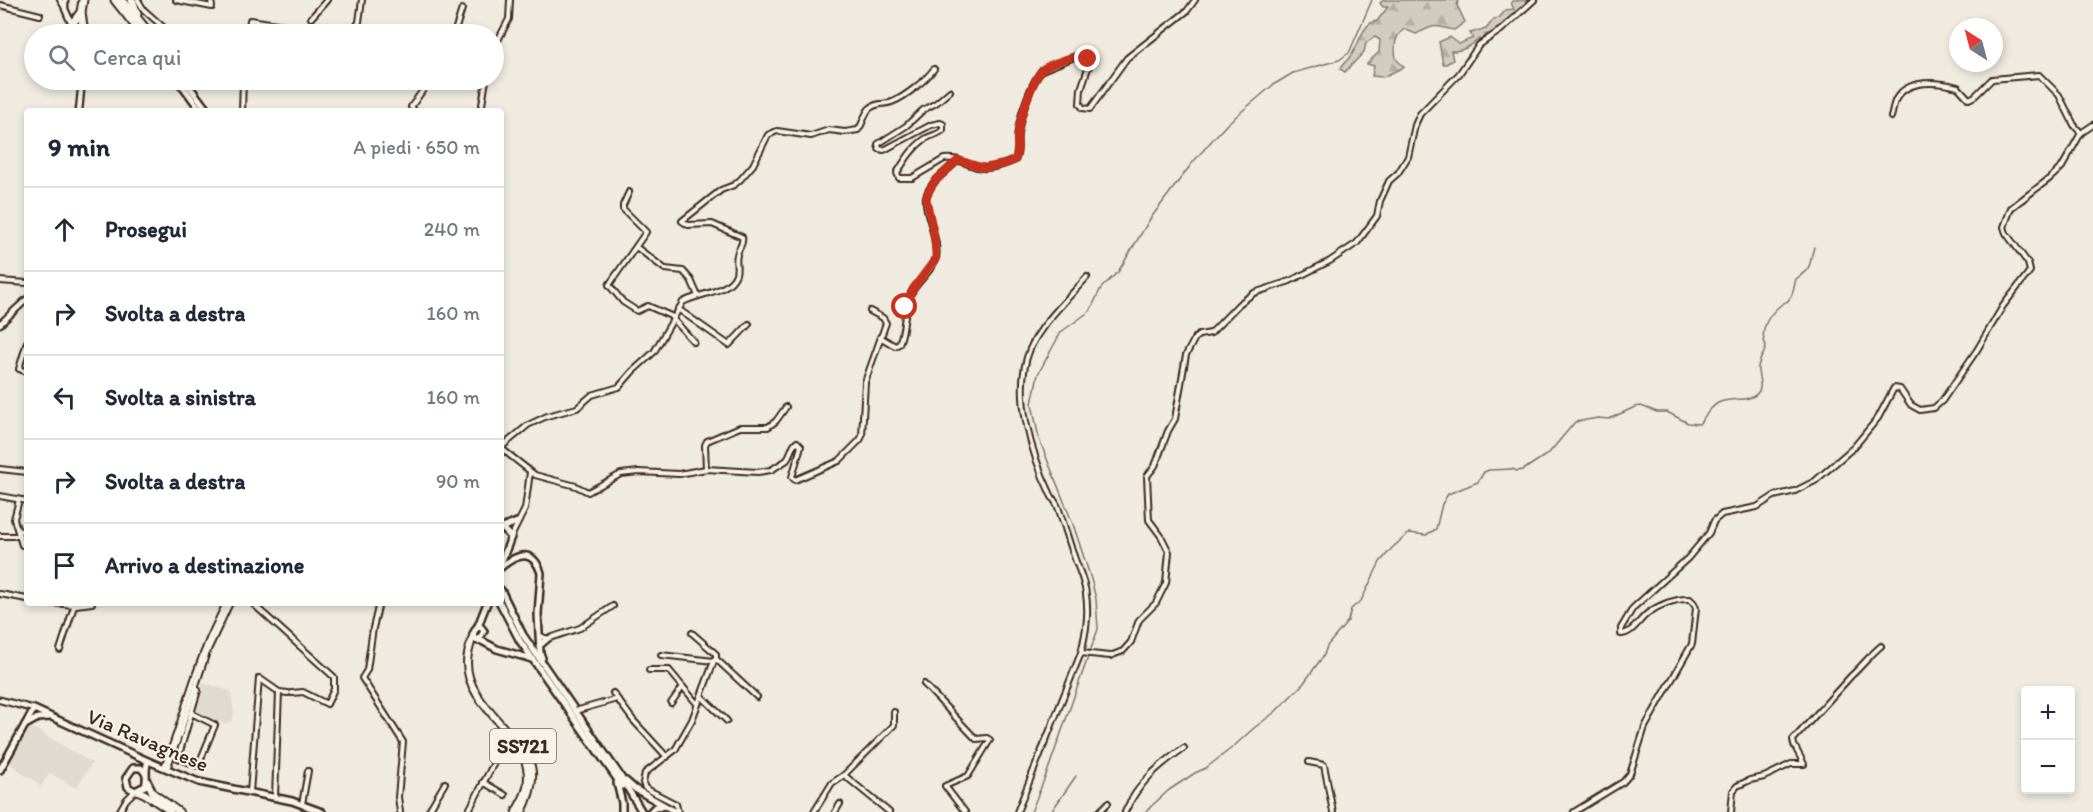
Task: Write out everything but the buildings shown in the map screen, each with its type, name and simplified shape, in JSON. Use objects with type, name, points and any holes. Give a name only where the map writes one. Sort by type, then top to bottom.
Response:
[{"type":"highway","points":[[132,0],[140,22]]},
{"type":"highway","points":[[117,1],[140,22]]},
{"type":"highway","points":[[117,1],[134,24]]},
{"type":"highway","name":"SS721","points":[[477,639],[470,660],[472,679],[478,693],[525,760],[526,790],[516,812]]},
{"type":"highway","name":"SS721","points":[[478,693],[525,749],[530,759],[533,781],[531,794],[522,812]]},
{"type":"highway","points":[[146,777],[153,793],[179,812]]},
{"type":"highway","points":[[136,791],[145,794],[171,812]]},
{"type":"main road","points":[[187,90],[199,108]]},
{"type":"main road","points":[[189,90],[205,108]]},
{"type":"main road","points":[[504,528],[518,522]]},
{"type":"main road","points":[[504,530],[511,537],[504,557]]},
{"type":"main road","points":[[504,563],[514,557],[524,555],[540,567],[542,573],[538,635],[545,668]]},
{"type":"main road","points":[[504,596],[523,635],[640,812]]},
{"type":"main road","name":"SS721","points":[[477,639],[486,606]]},
{"type":"main road","points":[[502,606],[532,660],[616,773],[634,789],[677,812]]},
{"type":"main road","points":[[477,639],[497,649],[532,660]]},
{"type":"main road","points":[[539,646],[547,639]]},
{"type":"main road","points":[[24,726],[37,717],[36,710]]},
{"type":"main road","points":[[0,770],[24,726],[36,710]]},
{"type":"main road","name":"Via Ravagnese","points":[[36,710],[199,782],[275,797],[322,812]]},
{"type":"main road","points":[[32,720],[53,717]]},
{"type":"main road","points":[[137,756],[126,778],[128,787],[136,791],[143,789],[148,761]]},
{"type":"main road","points":[[130,770],[139,767],[146,777]]},
{"type":"main road","points":[[616,773],[622,812]]},
{"type":"main road","points":[[650,812],[655,807],[664,806]]},
{"type":"street","points":[[60,0],[65,9],[78,16]]},
{"type":"street","points":[[65,0],[65,9]]},
{"type":"street","points":[[138,0],[144,10],[160,24]]},
{"type":"street","points":[[176,0],[212,7],[211,0]]},
{"type":"street","points":[[311,18],[327,0]]},
{"type":"street","points":[[358,24],[362,0]]},
{"type":"street","points":[[504,29],[509,19],[510,0]]},
{"type":"street","points":[[950,91],[923,110],[906,126],[881,141],[878,147],[884,150],[930,125],[943,124],[943,130],[926,138],[913,148],[897,176],[912,178],[944,159],[958,160],[984,168],[1015,160],[1018,153],[1017,135],[1021,113],[1039,75],[1047,66],[1077,56],[1088,59],[1089,65],[1081,89],[1080,104],[1083,108],[1090,109],[1126,58],[1186,11],[1195,0]]},
{"type":"street","points":[[1081,653],[1110,656],[1123,651],[1131,642],[1139,620],[1156,603],[1166,582],[1169,552],[1149,520],[1148,476],[1155,466],[1175,419],[1186,355],[1191,343],[1199,335],[1211,333],[1239,304],[1254,293],[1290,281],[1330,261],[1357,243],[1377,216],[1380,201],[1389,181],[1398,173],[1408,157],[1415,125],[1420,114],[1459,74],[1479,45],[1501,30],[1534,0]]},
{"type":"street","points":[[0,5],[40,15]]},
{"type":"street","points":[[457,24],[462,9]]},
{"type":"street","points":[[249,24],[249,20],[276,24]]},
{"type":"street","points":[[504,445],[528,425],[547,416],[577,408],[592,395],[619,387],[654,352],[685,300],[726,286],[732,281],[737,269],[736,256],[743,241],[740,235],[712,224],[688,225],[682,221],[721,190],[740,180],[753,165],[768,135],[777,131],[811,136],[830,130],[845,132],[858,130],[869,109],[874,105],[900,98],[930,75],[934,69]]},
{"type":"street","points":[[1891,117],[1895,100],[1915,84],[1923,82],[1948,84],[1958,87],[1969,99],[1992,79],[2039,75],[2059,95],[2074,125],[2081,133]]},
{"type":"street","points":[[79,108],[81,90]]},
{"type":"street","points":[[242,108],[243,90]]},
{"type":"street","points":[[412,108],[423,90]]},
{"type":"street","points":[[481,108],[484,90]]},
{"type":"street","points":[[1574,812],[1623,782],[1630,774],[1645,727],[1692,644],[1696,608],[1695,603],[1690,599],[1664,604],[1648,613],[1627,634],[1621,634],[1621,628],[1633,608],[1688,558],[1709,533],[1714,521],[1722,514],[1757,507],[1774,496],[1795,491],[1815,481],[1838,462],[1878,418],[1894,388],[1900,389],[1911,405],[1920,411],[1934,408],[1942,401],[1972,358],[2003,306],[2030,271],[2028,263],[2004,227],[2011,208],[2062,167],[2081,133],[2093,125]]},
{"type":"street","points":[[880,338],[895,346],[899,344],[905,328],[904,313],[909,297],[936,258],[926,197],[934,182],[958,160]]},
{"type":"street","points":[[629,192],[623,209],[646,232],[609,285],[623,302],[637,311],[648,306],[673,317],[694,342]]},
{"type":"street","points":[[636,247],[665,269],[683,271],[691,280],[698,296]]},
{"type":"street","points":[[1017,812],[1081,653],[1087,628],[1086,591],[1057,505],[1028,433],[1024,402],[1025,364],[1031,346],[1067,298],[1087,277]]},
{"type":"street","points":[[0,281],[24,283]]},
{"type":"street","points":[[0,324],[24,301]]},
{"type":"street","points":[[678,309],[729,345],[749,324]]},
{"type":"street","points":[[504,451],[535,475],[576,486],[588,492],[621,474],[645,472],[679,474],[706,469],[758,472],[771,470],[787,460],[797,442],[801,446],[792,477],[795,480],[839,461],[862,436],[865,382],[880,342],[885,320],[870,311]]},
{"type":"street","points":[[24,352],[19,369],[24,371]]},
{"type":"street","points":[[706,469],[705,445],[707,441],[740,427],[768,427],[776,421],[786,407]]},
{"type":"street","points":[[0,469],[24,472]]},
{"type":"street","points":[[511,537],[525,509],[530,472]]},
{"type":"street","points":[[0,496],[24,501]]},
{"type":"street","points":[[19,500],[14,519],[22,545]]},
{"type":"street","points":[[0,536],[24,532]]},
{"type":"street","points":[[0,594],[24,598]]},
{"type":"street","points":[[60,650],[75,606]]},
{"type":"street","points":[[171,754],[208,645],[227,606]]},
{"type":"street","points":[[250,793],[259,678],[279,692],[303,692],[325,704],[329,702],[332,695],[334,678],[255,606]]},
{"type":"street","points":[[378,606],[367,670],[362,678],[404,742],[398,797],[400,812]]},
{"type":"street","points":[[538,635],[547,639],[580,628],[613,606]]},
{"type":"street","points":[[677,812],[676,804],[645,788],[643,783],[645,773],[675,750],[680,742],[692,720],[715,660],[716,654],[692,633]]},
{"type":"street","points":[[178,758],[208,645]]},
{"type":"street","points":[[1731,812],[1733,791],[1737,786],[1764,777],[1791,764],[1804,764],[1794,745],[1794,739],[1861,668],[1870,654],[1881,646]]},
{"type":"street","points":[[662,655],[715,660],[757,698]]},
{"type":"street","points":[[649,670],[669,670],[698,705]]},
{"type":"street","points":[[924,684],[976,739],[990,740],[968,776],[945,786],[965,812]]},
{"type":"street","points":[[165,768],[197,688]]},
{"type":"street","points":[[671,703],[682,688]]},
{"type":"street","points":[[275,797],[279,692]]},
{"type":"street","points":[[613,693],[633,720],[667,757]]},
{"type":"street","points":[[701,696],[727,722]]},
{"type":"street","points":[[575,711],[617,699]]},
{"type":"street","points":[[0,700],[36,710]]},
{"type":"street","points":[[814,812],[832,783],[844,775],[894,724],[894,712]]},
{"type":"street","points":[[171,754],[198,766],[215,724],[191,713]]},
{"type":"street","points":[[468,812],[505,742]]},
{"type":"street","points":[[1125,812],[1131,799],[1152,771],[1184,748]]},
{"type":"street","points":[[1309,762],[1324,765],[1333,812]]},
{"type":"street","points":[[302,804],[308,771]]},
{"type":"street","points":[[844,775],[888,812]]},
{"type":"street","points":[[483,782],[505,795]]},
{"type":"street","points":[[428,812],[445,783]]},
{"type":"street","points":[[126,800],[128,787]]},
{"type":"street","points":[[119,812],[126,800],[136,791]]},
{"type":"street","points":[[1099,812],[1108,803]]},
{"type":"street","points":[[835,812],[840,804]]},
{"type":"shaded area","points":[[203,683],[231,691],[234,714],[232,721],[223,724],[195,710]]},
{"type":"shaded area","points":[[30,726],[92,763],[76,788],[50,773],[40,787],[33,779],[27,777],[9,762]]},
{"type":"green space","points":[[1384,0],[1459,0],[1457,5],[1465,22],[1454,30],[1435,26],[1416,34],[1404,29],[1397,39],[1395,50],[1396,59],[1404,67],[1383,77],[1372,76],[1374,66],[1367,64],[1379,52],[1380,40],[1375,37],[1366,43],[1364,52],[1345,72],[1340,69],[1352,54],[1365,29],[1377,21],[1388,7],[1383,7],[1380,3]]},
{"type":"green space","points":[[1531,0],[1490,35],[1485,35],[1480,42],[1479,39],[1466,48],[1451,51],[1453,60],[1443,64],[1439,42],[1450,37],[1459,44],[1473,38],[1470,33],[1486,29],[1506,10],[1514,9],[1511,3],[1513,1]]},
{"type":"waterway","points":[[1031,812],[1098,629],[1096,599],[1091,579],[1073,524],[1039,439],[1032,404],[1038,374],[1061,332],[1090,311],[1101,288],[1118,272],[1150,219],[1215,137],[1273,85],[1293,73],[1339,60],[1349,53],[1372,0]]},
{"type":"waterway","points":[[1145,812],[1169,790],[1206,768],[1233,747],[1275,712],[1303,684],[1324,655],[1327,646],[1348,621],[1351,609],[1361,601],[1380,562],[1409,533],[1426,535],[1436,529],[1442,504],[1448,494],[1478,482],[1484,472],[1489,470],[1523,470],[1549,453],[1575,422],[1598,418],[1609,419],[1641,406],[1657,412],[1667,412],[1688,423],[1699,424],[1718,403],[1755,395],[1760,388],[1758,368],[1766,346],[1764,328],[1773,313],[1791,296],[1796,279],[1810,265],[1814,247]]},
{"type":"waterway","points":[[1051,812],[1076,776]]},
{"type":"route","points":[[905,307],[913,289],[936,258],[926,197],[934,182],[958,160],[984,168],[1015,160],[1018,153],[1017,135],[1021,113],[1040,72],[1047,66],[1077,56],[1088,59]]}]
